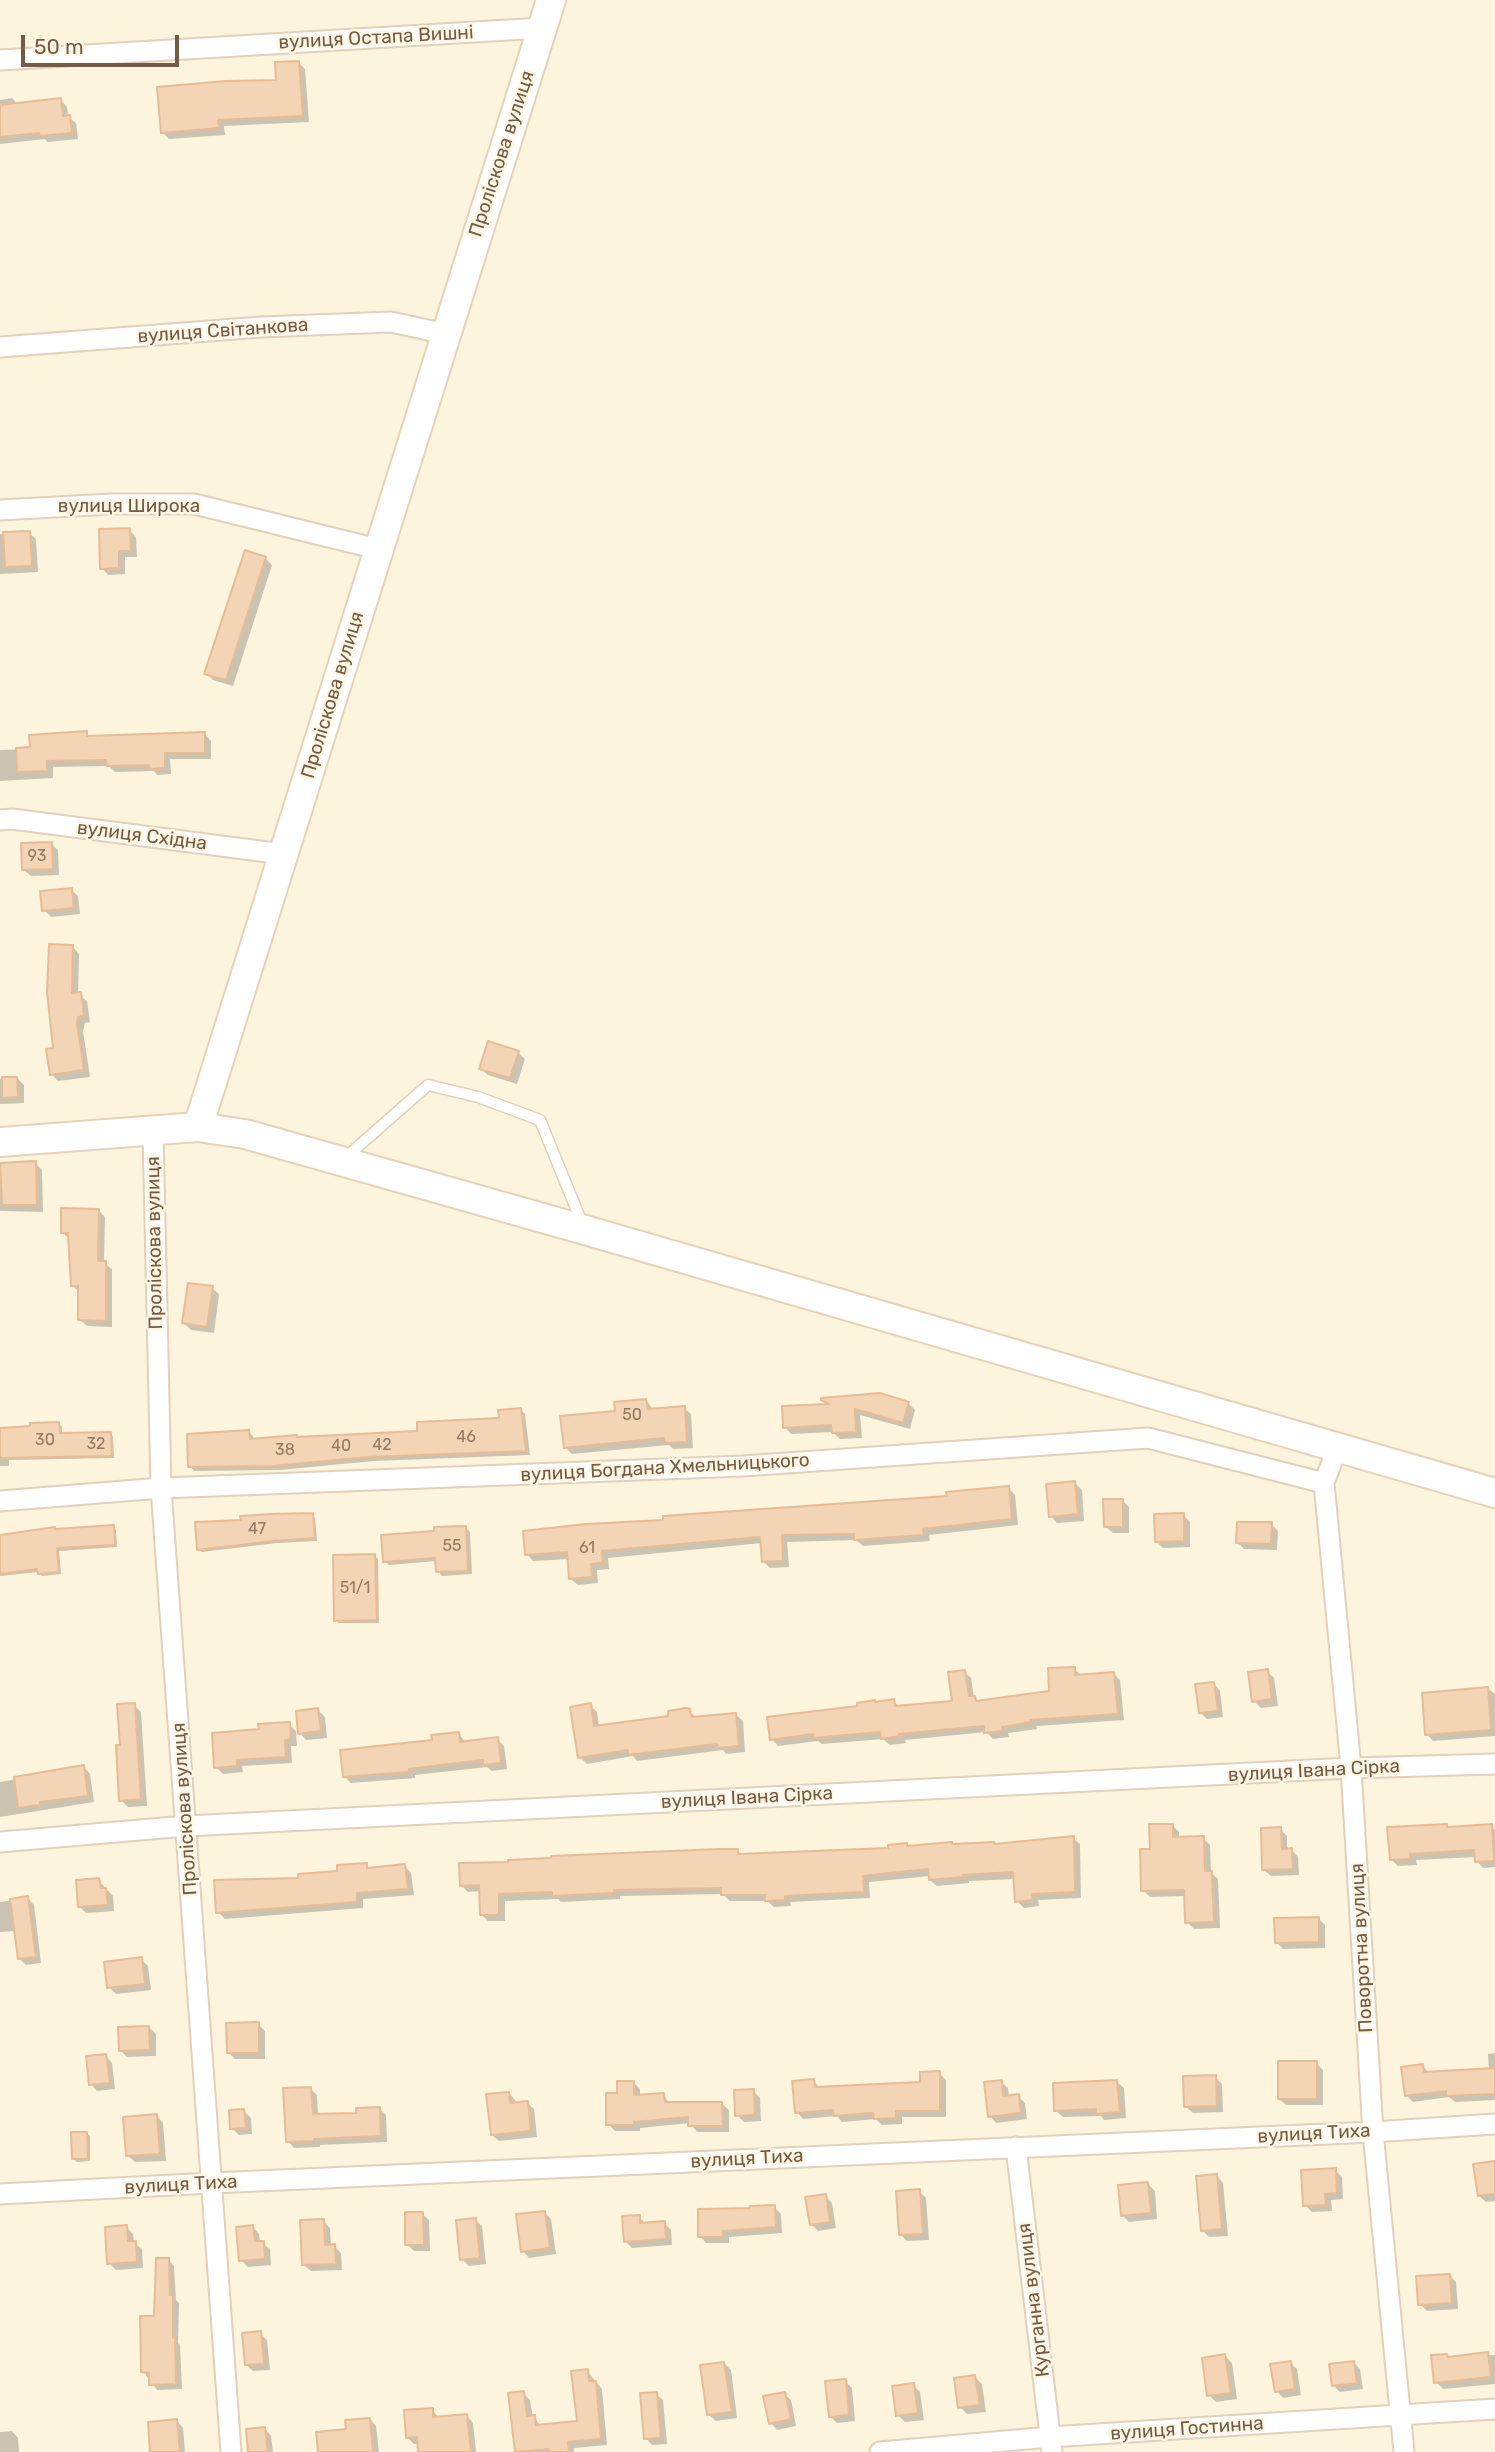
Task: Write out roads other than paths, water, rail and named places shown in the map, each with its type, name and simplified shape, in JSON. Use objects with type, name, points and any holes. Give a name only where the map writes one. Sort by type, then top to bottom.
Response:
[{"type":"street","name":"Проліскова вулиця","points":[[231,2452],[161,1488],[153,1131],[198,1127],[551,0]]},
{"type":"street","name":"вулиця Остапа Вишні","points":[[0,61],[542,28]]},
{"type":"street","name":"вулиця Світанкова","points":[[0,347],[261,327],[391,322],[446,334]]},
{"type":"street","name":"вулиця Широка","points":[[0,510],[111,504],[194,504],[378,549]]},
{"type":"street","name":"вулиця Східна","points":[[0,820],[12,819],[283,854]]},
{"type":"street","points":[[198,1127],[245,1134],[342,1161],[1495,1493]]},
{"type":"street","points":[[0,1142],[153,1131]]},
{"type":"street","name":"вулиця Богдана Хмельницького","points":[[0,1500],[161,1488],[743,1466],[1148,1438],[1324,1483]]},
{"type":"street","name":"Поворотна вулиця","points":[[1338,1446],[1324,1483],[1351,1768],[1373,2132],[1404,2452]]},
{"type":"street","name":"вулиця Івана Сірка","points":[[0,1842],[186,1826],[1351,1768],[1495,1764]]},
{"type":"street","name":"вулиця Тиха","points":[[0,2194],[1373,2132],[1495,2124]]},
{"type":"street","name":"Курганна вулиця","points":[[1016,2147],[1051,2445]]},
{"type":"street","name":"вулиця Гостинна","points":[[880,2452],[1051,2445],[1495,2409]]},
{"type":"lane","points":[[342,1161],[428,1085],[478,1097],[540,1120],[585,1230]]}]
